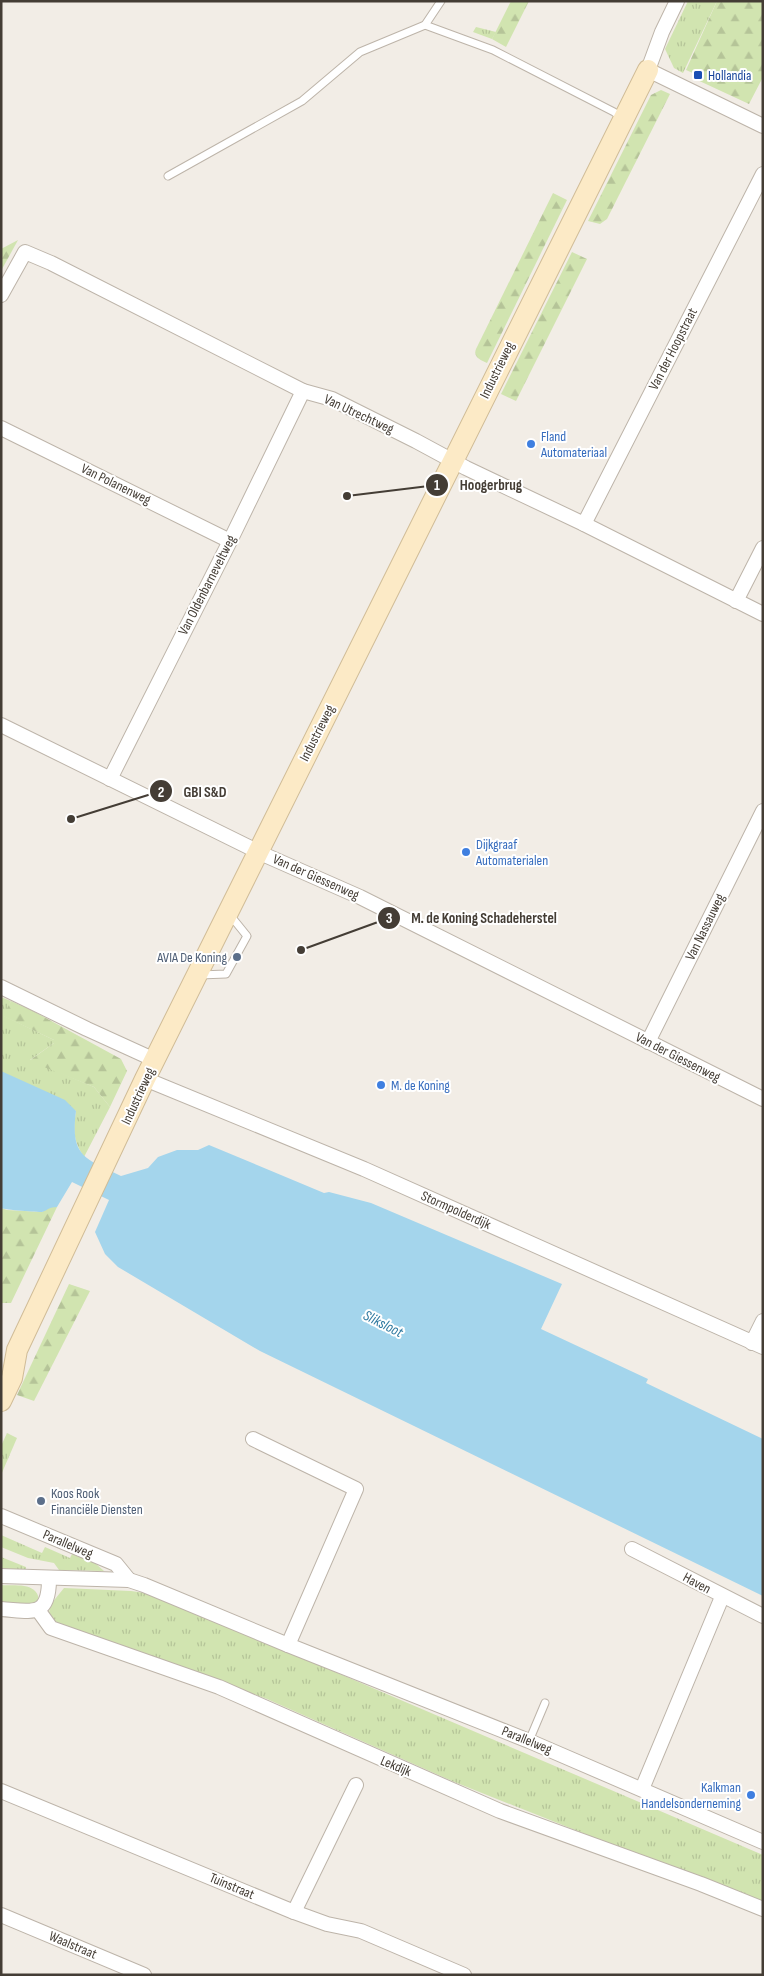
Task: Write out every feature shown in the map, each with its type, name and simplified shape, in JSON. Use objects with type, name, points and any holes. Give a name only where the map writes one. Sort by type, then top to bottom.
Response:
[{"type":"street","name":"Industrieweg","points":[[1,1401],[12,1378],[17,1350],[155,1060],[622,118],[648,70],[662,32],[677,1]]},
{"type":"street","points":[[648,70],[763,126]]},
{"type":"street","name":"Van der Hoopstraat","points":[[584,524],[763,174]]},
{"type":"street","name":"Van Utrechtweg","points":[[1,295],[25,252],[303,391],[332,399],[763,614]]},
{"type":"street","name":"Van Oldenbarneveltweg","points":[[110,779],[303,391]]},
{"type":"street","name":"Van Polanenweg","points":[[1,428],[230,541]]},
{"type":"street","points":[[736,601],[763,548]]},
{"type":"street","name":"Van der Giessenweg","points":[[1,725],[258,851],[360,897],[763,1099]]},
{"type":"street","name":"Van Nassauweg","points":[[648,1042],[763,811]]},
{"type":"street","points":[[1,986],[86,1029],[155,1060]]},
{"type":"street","name":"Stormpolderdijk","points":[[146,1079],[364,1169],[757,1345]]},
{"type":"street","points":[[757,1345],[763,1321]]},
{"type":"street","name":"Industrieweg","points":[[1,1365],[17,1350]]},
{"type":"street","points":[[253,1439],[356,1489],[288,1645]]},
{"type":"street","name":"Parallelweg","points":[[1,1516],[116,1564],[129,1580]]},
{"type":"street","name":"Haven","points":[[632,1549],[722,1597],[763,1616]]},
{"type":"street","name":"Parallelweg","points":[[1,1576],[129,1580],[144,1585],[288,1645],[529,1741],[763,1842]]},
{"type":"street","points":[[1,1610],[32,1612],[38,1610],[46,1597],[49,1579]]},
{"type":"street","points":[[642,1789],[722,1597]]},
{"type":"street","name":"Lekdijk","points":[[38,1610],[51,1628],[219,1687],[500,1811],[701,1884],[763,1909]]},
{"type":"street","points":[[294,1912],[356,1785]]},
{"type":"street","name":"Tuinstraat","points":[[1,1791],[294,1912],[327,1924],[362,1931],[464,1975]]},
{"type":"street","name":"Waalstraat","points":[[1,1915],[144,1975]]},
{"type":"lane","points":[[168,176],[302,101],[360,52],[424,25],[440,1]]},
{"type":"lane","points":[[424,25],[493,50],[614,112],[622,118]]},
{"type":"lane","points":[[197,975],[209,973],[226,974],[247,936],[228,912]]},
{"type":"lane","points":[[529,1741],[545,1703]]},
{"type":"green space","points":[[511,1],[529,1],[506,47],[492,39]]},
{"type":"green space","points":[[688,1],[717,1],[683,73],[674,68],[665,49]]},
{"type":"green space","points":[[717,1],[763,1],[763,77],[749,104],[693,78],[695,74],[686,70]]},
{"type":"green space","points":[[476,27],[496,32],[492,39],[473,32]]},
{"type":"green space","points":[[661,90],[670,94],[607,219],[600,224],[588,221],[651,95]]},
{"type":"green space","points":[[553,193],[567,200],[487,363],[476,356],[476,349]]},
{"type":"green space","points":[[18,240],[1,271],[1,249]]},
{"type":"green space","points":[[572,252],[587,259],[516,401],[501,394]]},
{"type":"green space","points":[[1,997],[11,1001],[4,1016],[54,1040],[54,1043],[30,1060],[94,1087],[110,1107],[84,1157],[75,1135],[76,1111],[1,1072]]},
{"type":"green space","points":[[11,1001],[121,1059],[127,1071],[110,1107],[94,1087],[29,1061],[54,1043],[54,1040],[3,1016]]},
{"type":"green space","points":[[49,1207],[57,1207],[11,1303],[1,1303],[1,1208],[42,1212]]},
{"type":"green space","points":[[69,1284],[90,1291],[34,1401],[17,1395]]},
{"type":"green space","points":[[7,1433],[17,1438],[1,1475],[1,1446]]},
{"type":"green space","points":[[1,1535],[42,1553],[45,1547],[70,1558],[72,1554],[95,1563],[104,1571],[59,1570],[54,1563],[28,1558],[1,1547]]},
{"type":"green space","points":[[1,1557],[26,1567],[26,1570],[1,1568]]},
{"type":"green space","points":[[1,1585],[29,1587],[34,1590],[39,1599],[31,1606],[1,1605]]},
{"type":"green space","points":[[64,1588],[131,1591],[153,1594],[763,1855],[763,1905],[452,1781],[267,1699],[53,1622],[48,1617],[51,1604]]},
{"type":"water","name":"Sliksloot","points":[[1,1071],[65,1100],[76,1111],[75,1138],[83,1154],[89,1160],[121,1176],[148,1168],[158,1157],[177,1150],[198,1150],[209,1145],[324,1193],[329,1192],[371,1203],[562,1284],[541,1329],[648,1379],[646,1383],[763,1439],[763,1596],[260,1351],[118,1267],[105,1254],[95,1232],[109,1200],[72,1182],[57,1207],[42,1212],[1,1208]]},
{"type":"place","name":"Hollandia","points":[[698,75]]},
{"type":"place","name":"Fland Automateriaal","points":[[531,444]]},
{"type":"place","name":"Hoogerbrug","points":[[347,496]]},
{"type":"place","name":"GBI S&D","points":[[71,819]]},
{"type":"place","name":"Dijkgraaf Automaterialen","points":[[466,852]]},
{"type":"place","name":"M. de Koning Schadeherstel","points":[[301,950]]},
{"type":"place","name":"AVIA De Koning","points":[[237,957]]},
{"type":"place","name":"M. de Koning","points":[[381,1085]]},
{"type":"place","name":"Koos Rook Financiële Diensten","points":[[41,1501]]},
{"type":"place","name":"Kalkman Handelsonderneming","points":[[751,1795]]}]
